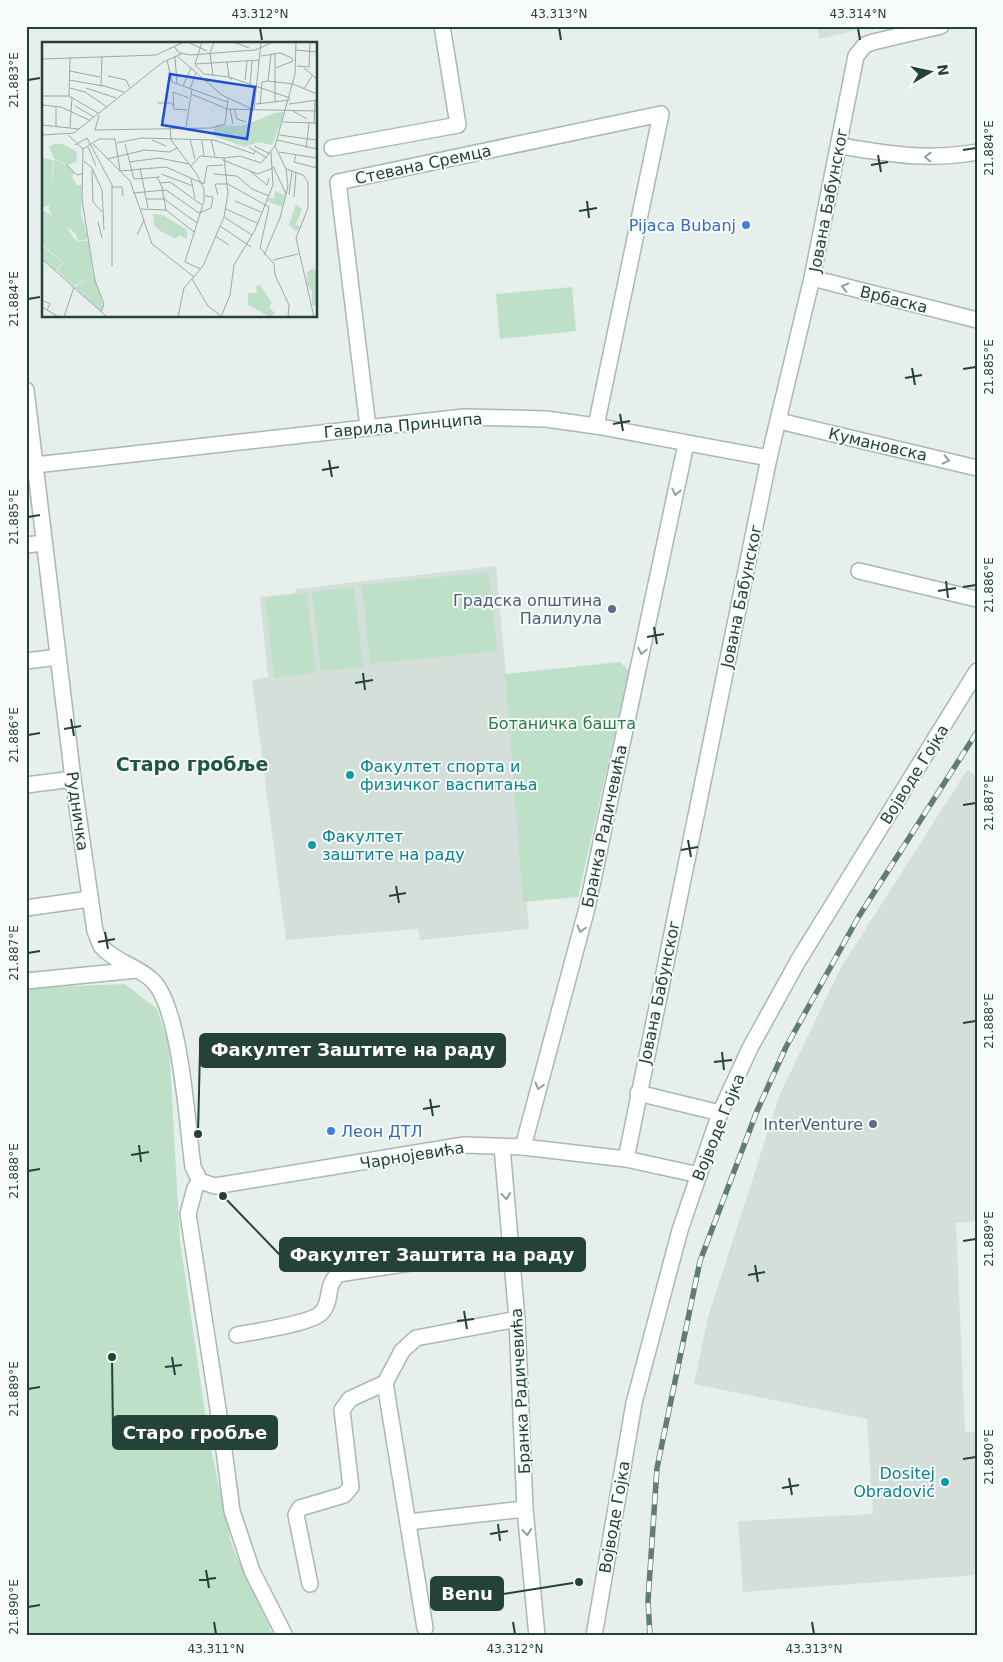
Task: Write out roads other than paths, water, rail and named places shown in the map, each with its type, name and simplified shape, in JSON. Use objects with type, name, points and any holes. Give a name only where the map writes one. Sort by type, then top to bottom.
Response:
[{"type":"street","points":[[332,148],[458,125],[442,26]]},
{"type":"street","name":"Јована Бабунског","points":[[626,1159],[769,458],[812,278],[840,146],[856,56],[865,45],[873,42],[940,26]]},
{"type":"street","name":"Стевана Сремца","points":[[368,427],[338,182],[661,114],[596,426]]},
{"type":"street","points":[[840,146],[901,156],[944,157],[977,152]]},
{"type":"street","name":"Врбаска","points":[[812,278],[977,320]]},
{"type":"street","name":"Рудничка","points":[[26,390],[28,421],[73,779],[95,931],[101,946],[111,956],[146,975],[161,991],[170,1012],[193,1167],[200,1181]]},
{"type":"street","name":"Гаврила Принципа","points":[[35,465],[464,417],[536,419],[596,426],[769,458]]},
{"type":"street","name":"Кумановска","points":[[779,421],[977,468]]},
{"type":"street","name":"Бранка Радичевића","points":[[523,1147],[587,908],[686,444]]},
{"type":"street","points":[[26,545],[44,543]]},
{"type":"street","points":[[859,571],[977,599]]},
{"type":"street","points":[[26,661],[58,657]]},
{"type":"street","name":"Војводе Гојка","points":[[594,1636],[634,1403],[663,1288],[698,1175],[720,1113],[754,1041],[793,970],[977,672]]},
{"type":"street","points":[[26,785],[73,779]]},
{"type":"street","points":[[26,908],[90,899]]},
{"type":"street","points":[[26,981],[137,970]]},
{"type":"street","points":[[638,1093],[720,1113]]},
{"type":"street","name":"Чарнојевића","points":[[200,1181],[215,1186],[464,1146],[523,1147],[626,1159],[698,1175]]},
{"type":"street","name":"Бранка Радичевића","points":[[502,1147],[517,1319],[525,1509],[537,1636]]},
{"type":"street","points":[[200,1181],[195,1188],[188,1214],[232,1511],[252,1571],[285,1636]]},
{"type":"street","points":[[237,1335],[315,1318],[326,1307],[330,1286],[338,1274],[511,1248]]},
{"type":"street","points":[[425,1628],[385,1383],[402,1351],[416,1338],[517,1319]]},
{"type":"street","points":[[310,1584],[296,1515],[298,1511],[344,1495],[350,1490],[352,1483],[342,1410],[350,1399],[385,1383]]},
{"type":"street","points":[[408,1522],[525,1509]]},
{"type":"railway","points":[[650,1636],[648,1601],[657,1468],[700,1261],[757,1111],[786,1047],[859,916],[977,732]]},
{"type":"place","name":"Pijaca Bubanj","points":[[746,225]]},
{"type":"place","name":"Градска општина Палилула","points":[[612,609]]},
{"type":"place","name":"Факултет спорта и физичког васпитања","points":[[350,775]]},
{"type":"place","name":"Факултет заштите на раду","points":[[312,845]]},
{"type":"place","name":"InterVenture","points":[[873,1124]]},
{"type":"place","name":"Леон ДТЛ","points":[[331,1131]]},
{"type":"place","name":"Факултет Заштите на раду","points":[[198,1134]]},
{"type":"place","name":"Факултет Заштита на раду","points":[[223,1196]]},
{"type":"place","name":"Старо гробље","points":[[112,1357]]},
{"type":"place","name":"Dositej Obradović","points":[[945,1482]]},
{"type":"place","name":"Benu","points":[[579,1582]]},
{"type":"district","name":"Старо гробље","points":[[192,764]]},
{"type":"park label","name":"Ботаничка башта","points":[[562,723]]}]
